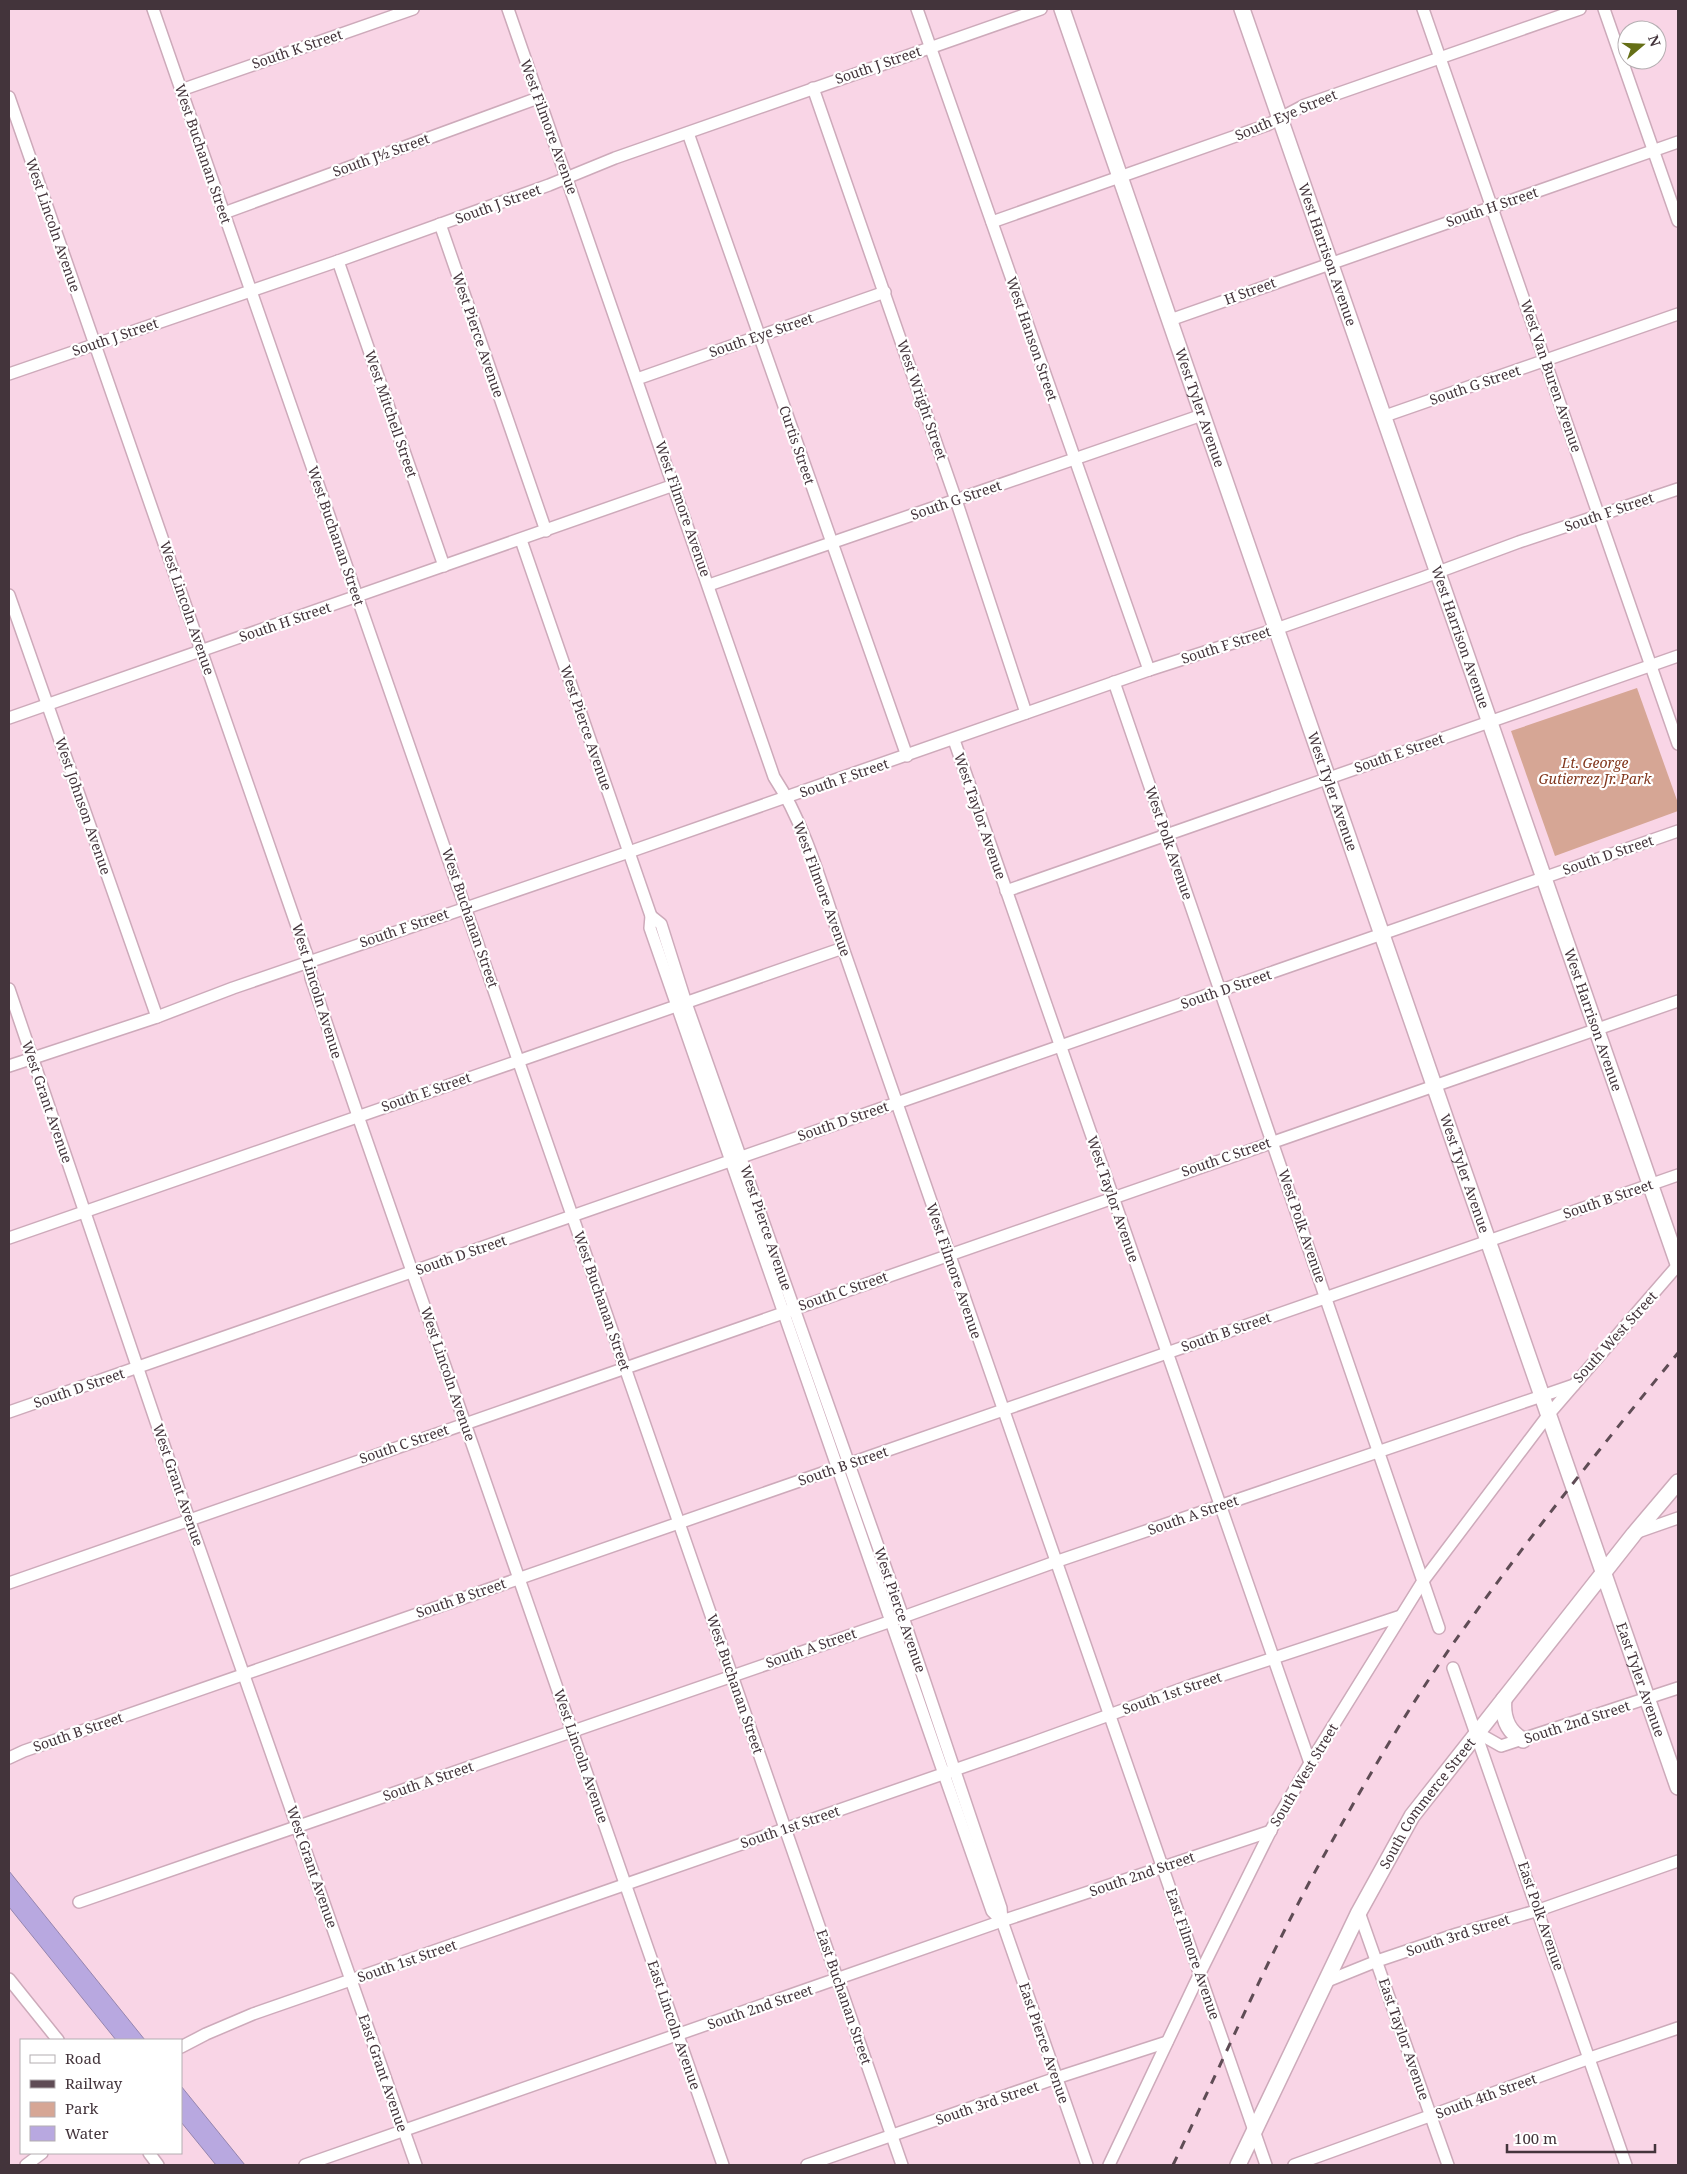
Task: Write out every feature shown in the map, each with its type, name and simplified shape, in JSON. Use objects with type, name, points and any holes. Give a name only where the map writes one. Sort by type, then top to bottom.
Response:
[{"type":"main road","name":"West Tyler Avenue","points":[[1062,9],[1549,1414],[1571,1483],[1604,1572]]},
{"type":"main road","name":"West Harrison Avenue","points":[[1242,9],[1385,416],[1678,1265]]},
{"type":"main road","name":"South Commerce Street","points":[[1238,2165],[1359,1912],[1412,1816],[1434,1785],[1478,1733],[1634,1534],[1678,1482]]},
{"type":"main road","name":"East Tyler Avenue","points":[[1604,1572],[1678,1787]]},
{"type":"main road","points":[[1504,1699],[1502,1712],[1506,1723],[1515,1735],[1523,1740]]},
{"type":"street","name":"West Buchanan Street","points":[[152,9],[466,907],[785,1829]]},
{"type":"street","name":"South K Street","points":[[181,90],[413,9]]},
{"type":"street","name":"West Filmore Avenue","points":[[508,9],[774,777],[788,797],[843,948],[1109,1715]]},
{"type":"street","name":"West Hanson Street","points":[[916,9],[1148,670]]},
{"type":"street","name":"South J Street","points":[[9,374],[338,261],[813,88],[1041,9]]},
{"type":"street","name":"West Van Buren Avenue","points":[[1423,9],[1678,744]]},
{"type":"street","name":"South Eye Street","points":[[992,222],[1267,125],[1305,105],[1580,9]]},
{"type":"street","points":[[1604,9],[1678,221]]},
{"type":"street","name":"West Wright Street","points":[[813,88],[956,500],[1026,713]]},
{"type":"street","name":"West Lincoln Avenue","points":[[9,97],[309,961],[311,978],[358,1116],[626,1884]]},
{"type":"street","name":"South J½ Street","points":[[224,212],[538,98]]},
{"type":"street","name":"Curtis Street","points":[[688,133],[907,756]]},
{"type":"street","name":"South H Street","points":[[1331,262],[1678,142]]},
{"type":"street","name":"West Pierce Avenue","points":[[440,224],[546,531]]},
{"type":"street","name":"West Mitchell Street","points":[[338,261],[444,566]]},
{"type":"street","name":"H Street","points":[[1170,320],[1331,262]]},
{"type":"street","name":"South Eye Street","points":[[637,379],[885,292]]},
{"type":"street","name":"South G Street","points":[[1385,416],[1678,314]]},
{"type":"street","name":"South G Street","points":[[709,585],[1202,415]]},
{"type":"street","name":"South H Street","points":[[9,718],[674,485]]},
{"type":"street","name":"South F Street","points":[[9,1066],[157,1017],[309,961],[954,740],[1148,670],[1276,629],[1678,489]]},
{"type":"street","name":"West Pierce Avenue","points":[[521,540],[651,916],[650,928],[682,1005],[737,1159],[843,1466],[891,1620],[950,1772]]},
{"type":"street","name":"West Johnson Avenue","points":[[9,595],[157,1017]]},
{"type":"street","name":"South E Street","points":[[1006,891],[1678,656]]},
{"type":"street","name":"West Polk Avenue","points":[[1114,682],[1165,836],[1273,1141],[1440,1628]]},
{"type":"street","name":"West Taylor Avenue","points":[[954,740],[1272,1658]]},
{"type":"street","name":"South D Street","points":[[9,1412],[1060,1045],[1220,992],[1544,876],[1678,831]]},
{"type":"street","name":"South E Street","points":[[9,1238],[843,948]]},
{"type":"street","name":"West Grant Avenue","points":[[9,989],[189,1519],[351,1980]]},
{"type":"street","name":"South C Street","points":[[9,1583],[625,1366],[1678,1001]]},
{"type":"street","name":"South B Street","points":[[9,1758],[24,1751],[244,1674],[1678,1174]]},
{"type":"street","name":"South West Street","points":[[1109,2165],[1271,1831],[1310,1763],[1423,1581],[1549,1414],[1678,1265]]},
{"type":"street","name":"South West Street","points":[[1542,1395],[1574,1384]]},
{"type":"street","name":"South A Street","points":[[80,1902],[1542,1395]]},
{"type":"street","name":"West Pierce Avenue","points":[[843,1466],[903,1617],[950,1772]]},
{"type":"street","points":[[1634,1534],[1678,1518]]},
{"type":"street","name":"South 1st Street","points":[[182,2046],[253,2014],[1272,1658],[1401,1616]]},
{"type":"street","points":[[1272,1658],[1310,1763]]},
{"type":"street","name":"East Polk Avenue","points":[[1454,1668],[1626,2165]]},
{"type":"street","name":"South 2nd Street","points":[[1478,1733],[1501,1746],[1678,1688]]},
{"type":"street","name":"East Filmore Avenue","points":[[1109,1715],[1266,2165]]},
{"type":"street","name":"East Pierce Avenue","points":[[950,1772],[992,1910],[1002,1922],[1087,2165]]},
{"type":"street","name":"East Buchanan Street","points":[[785,1829],[902,2165]]},
{"type":"street","name":"South 2nd Street","points":[[305,2165],[1162,1866],[1271,1831]]},
{"type":"street","name":"South 3rd Street","points":[[1325,1982],[1457,1934],[1539,1910],[1678,1861]]},
{"type":"street","name":"East Lincoln Avenue","points":[[626,1884],[723,2165]]},
{"type":"street","name":"East Taylor Avenue","points":[[1359,1912],[1448,2165]]},
{"type":"street","points":[[9,1979],[57,2039]]},
{"type":"street","name":"East Grant Avenue","points":[[351,1980],[416,2165]]},
{"type":"street","name":"South 4th Street","points":[[1294,2165],[1678,2028]]},
{"type":"street","name":"South 3rd Street","points":[[808,2165],[1056,2078],[1167,2042]]},
{"type":"street","points":[[26,2165],[41,2154]]},
{"type":"street","points":[[149,2154],[158,2165]]},
{"type":"green space","name":"Lt. George Gutierrez Jr. Park","points":[[1637,688],[1678,803],[1678,811],[1555,856],[1511,731]]},
{"type":"water","points":[[9,1871],[144,2039],[115,2039],[9,1907]]},
{"type":"water","points":[[182,2087],[245,2165],[216,2165],[182,2123]]},
{"type":"railway","points":[[1173,2165],[1291,1917],[1365,1783],[1397,1730],[1447,1652],[1516,1557],[1678,1353]]}]
